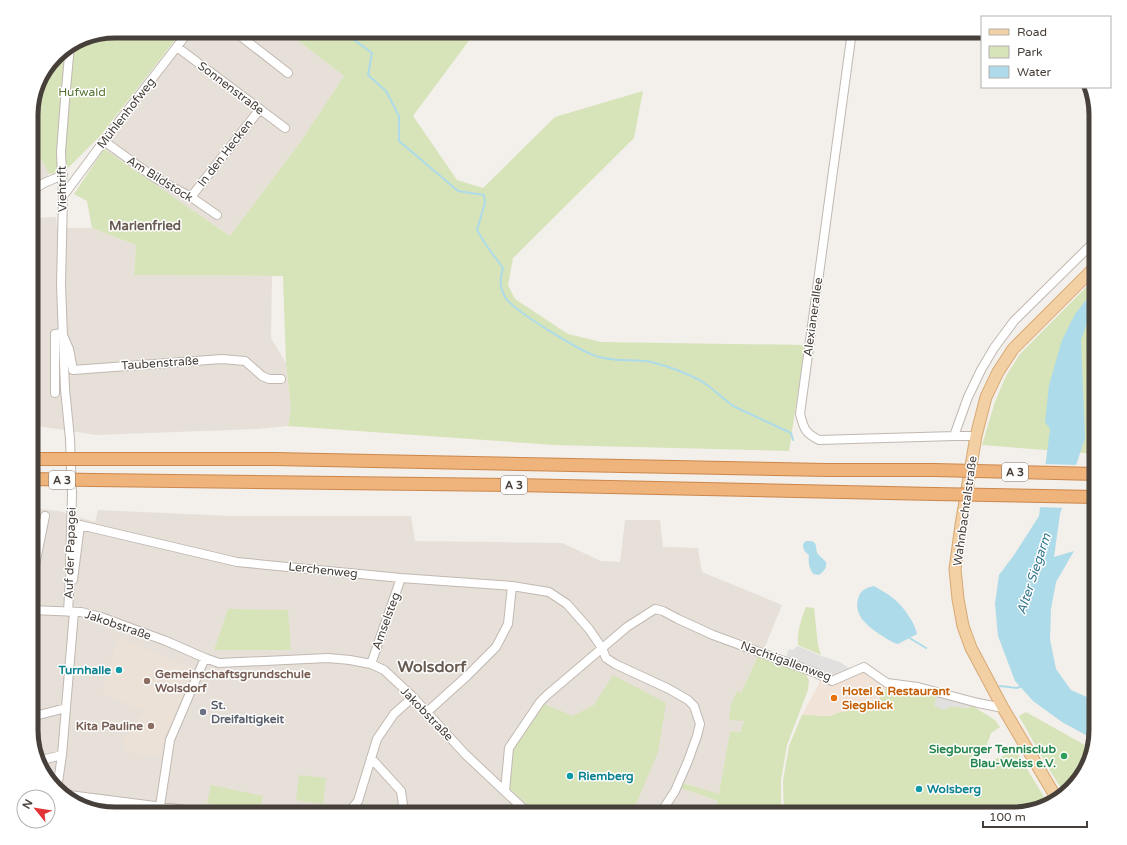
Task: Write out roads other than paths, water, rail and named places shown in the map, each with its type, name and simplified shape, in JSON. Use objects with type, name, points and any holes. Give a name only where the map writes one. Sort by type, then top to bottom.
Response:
[{"type":"highway","name":"A 3","points":[[38,460],[282,459],[1089,474]]},
{"type":"highway","name":"A 3","points":[[38,479],[523,485],[1089,498]]},
{"type":"main road","name":"Wahnbachtalstraße","points":[[1054,795],[1002,708],[969,641],[958,599],[955,569],[976,436],[986,396],[998,372],[1013,348],[1089,273]]},
{"type":"street","name":"Mühlenhofweg","points":[[63,196],[184,38]]},
{"type":"street","points":[[243,38],[288,73]]},
{"type":"street","name":"Alexianerallee","points":[[851,38],[800,414],[803,427],[809,434],[819,440],[976,436]]},
{"type":"street","name":"Sonnenstraße","points":[[177,47],[285,128]]},
{"type":"street","name":"Viehtrift","points":[[69,53],[61,152],[63,176],[61,285],[62,333],[65,389],[70,439],[72,494]]},
{"type":"street","name":"In den Hecken","points":[[190,197],[260,110]]},
{"type":"street","name":"Am Bildstock","points":[[104,141],[155,178],[190,197],[217,215]]},
{"type":"street","points":[[38,187],[63,176]]},
{"type":"street","points":[[954,436],[968,396],[994,348],[1014,321],[1089,247]]},
{"type":"street","name":"Viehtrift","points":[[55,393],[55,334],[62,333]]},
{"type":"street","name":"Taubenstraße","points":[[62,333],[69,349],[72,370],[222,358],[245,361],[262,376],[269,379],[281,379]]},
{"type":"street","name":"Auf der Papagei","points":[[58,782],[66,708],[71,612],[70,581],[72,494]]},
{"type":"street","points":[[38,550],[45,516]]},
{"type":"street","name":"Lerchenweg","points":[[70,581],[73,580],[80,525],[237,562],[401,578],[512,586],[549,592],[567,604],[589,629],[602,648],[606,658],[615,664],[669,689],[688,700],[694,706],[698,714],[700,724],[688,762],[675,791],[665,807]]},
{"type":"street","name":"Amselsteg","points":[[371,664],[401,578]]},
{"type":"street","points":[[427,712],[496,648],[508,624],[512,586]]},
{"type":"street","name":"Nachtigallenweg","points":[[602,648],[627,627],[655,609],[663,611],[713,635],[816,673],[832,681],[864,667],[887,683],[918,687],[1002,708]]},
{"type":"street","name":"Jakobstraße","points":[[38,610],[81,612],[101,617],[166,641],[219,663],[328,658],[371,664],[384,670],[413,697],[465,754],[522,807]]},
{"type":"street","points":[[505,791],[509,748],[540,702],[546,695],[602,648]]},
{"type":"street","points":[[161,807],[170,740],[205,658]]},
{"type":"street","points":[[353,807],[358,800],[377,739],[394,714],[413,697]]},
{"type":"street","points":[[38,715],[66,708]]},
{"type":"street","points":[[44,760],[62,755]]},
{"type":"street","points":[[371,758],[401,791],[404,805]]},
{"type":"street","points":[[76,796],[142,807]]},
{"type":"water","name":"Alter Siegarm","points":[[1089,296],[1089,317],[1081,340],[1085,438],[1060,514],[1054,557],[1074,551],[1056,582],[1051,609],[1050,639],[1056,669],[1071,690],[1089,698],[1088,736],[1062,722],[1033,701],[1015,681],[998,636],[995,604],[999,575],[1039,516],[1050,429],[1045,422],[1049,385],[1062,340],[1075,314]]},
{"type":"water","points":[[806,541],[815,543],[818,554],[826,562],[825,569],[819,575],[813,574],[811,569],[809,555],[803,548],[803,544]]},
{"type":"water","points":[[874,586],[897,601],[908,614],[917,634],[898,644],[879,634],[864,622],[858,611],[858,599],[860,593]]},
{"type":"waterway","points":[[352,38],[372,53],[368,75],[386,91],[399,116],[399,141],[458,191],[484,195],[485,203],[477,230],[503,268],[501,286],[505,297],[510,303],[534,321],[591,354],[612,359],[651,362],[696,378],[735,407],[791,433],[793,440]]},
{"type":"waterway","points":[[908,637],[926,648]]},
{"type":"waterway","points":[[1000,686],[1017,688],[1022,686]]},
{"type":"place","name":"Turnhalle","points":[[119,670]]},
{"type":"place","name":"Gemeinschaftsgrundschule Wolsdorf","points":[[147,681]]},
{"type":"place","name":"Hotel & Restaurant Siegblick","points":[[834,698]]},
{"type":"place","name":"St. Dreifaltigkeit","points":[[203,712]]},
{"type":"place","name":"Kita Pauline","points":[[151,726]]},
{"type":"place","name":"Siegburger Tennisclub Blau-Weiss e.V.","points":[[1064,756]]},
{"type":"place","name":"Riemberg","points":[[570,776]]},
{"type":"place","name":"Wolsberg","points":[[919,789]]},
{"type":"district","name":"Marienfried","points":[[145,226]]},
{"type":"district","name":"Wolsdorf","points":[[432,667]]},
{"type":"park label","name":"Hufwald","points":[[82,92]]}]
